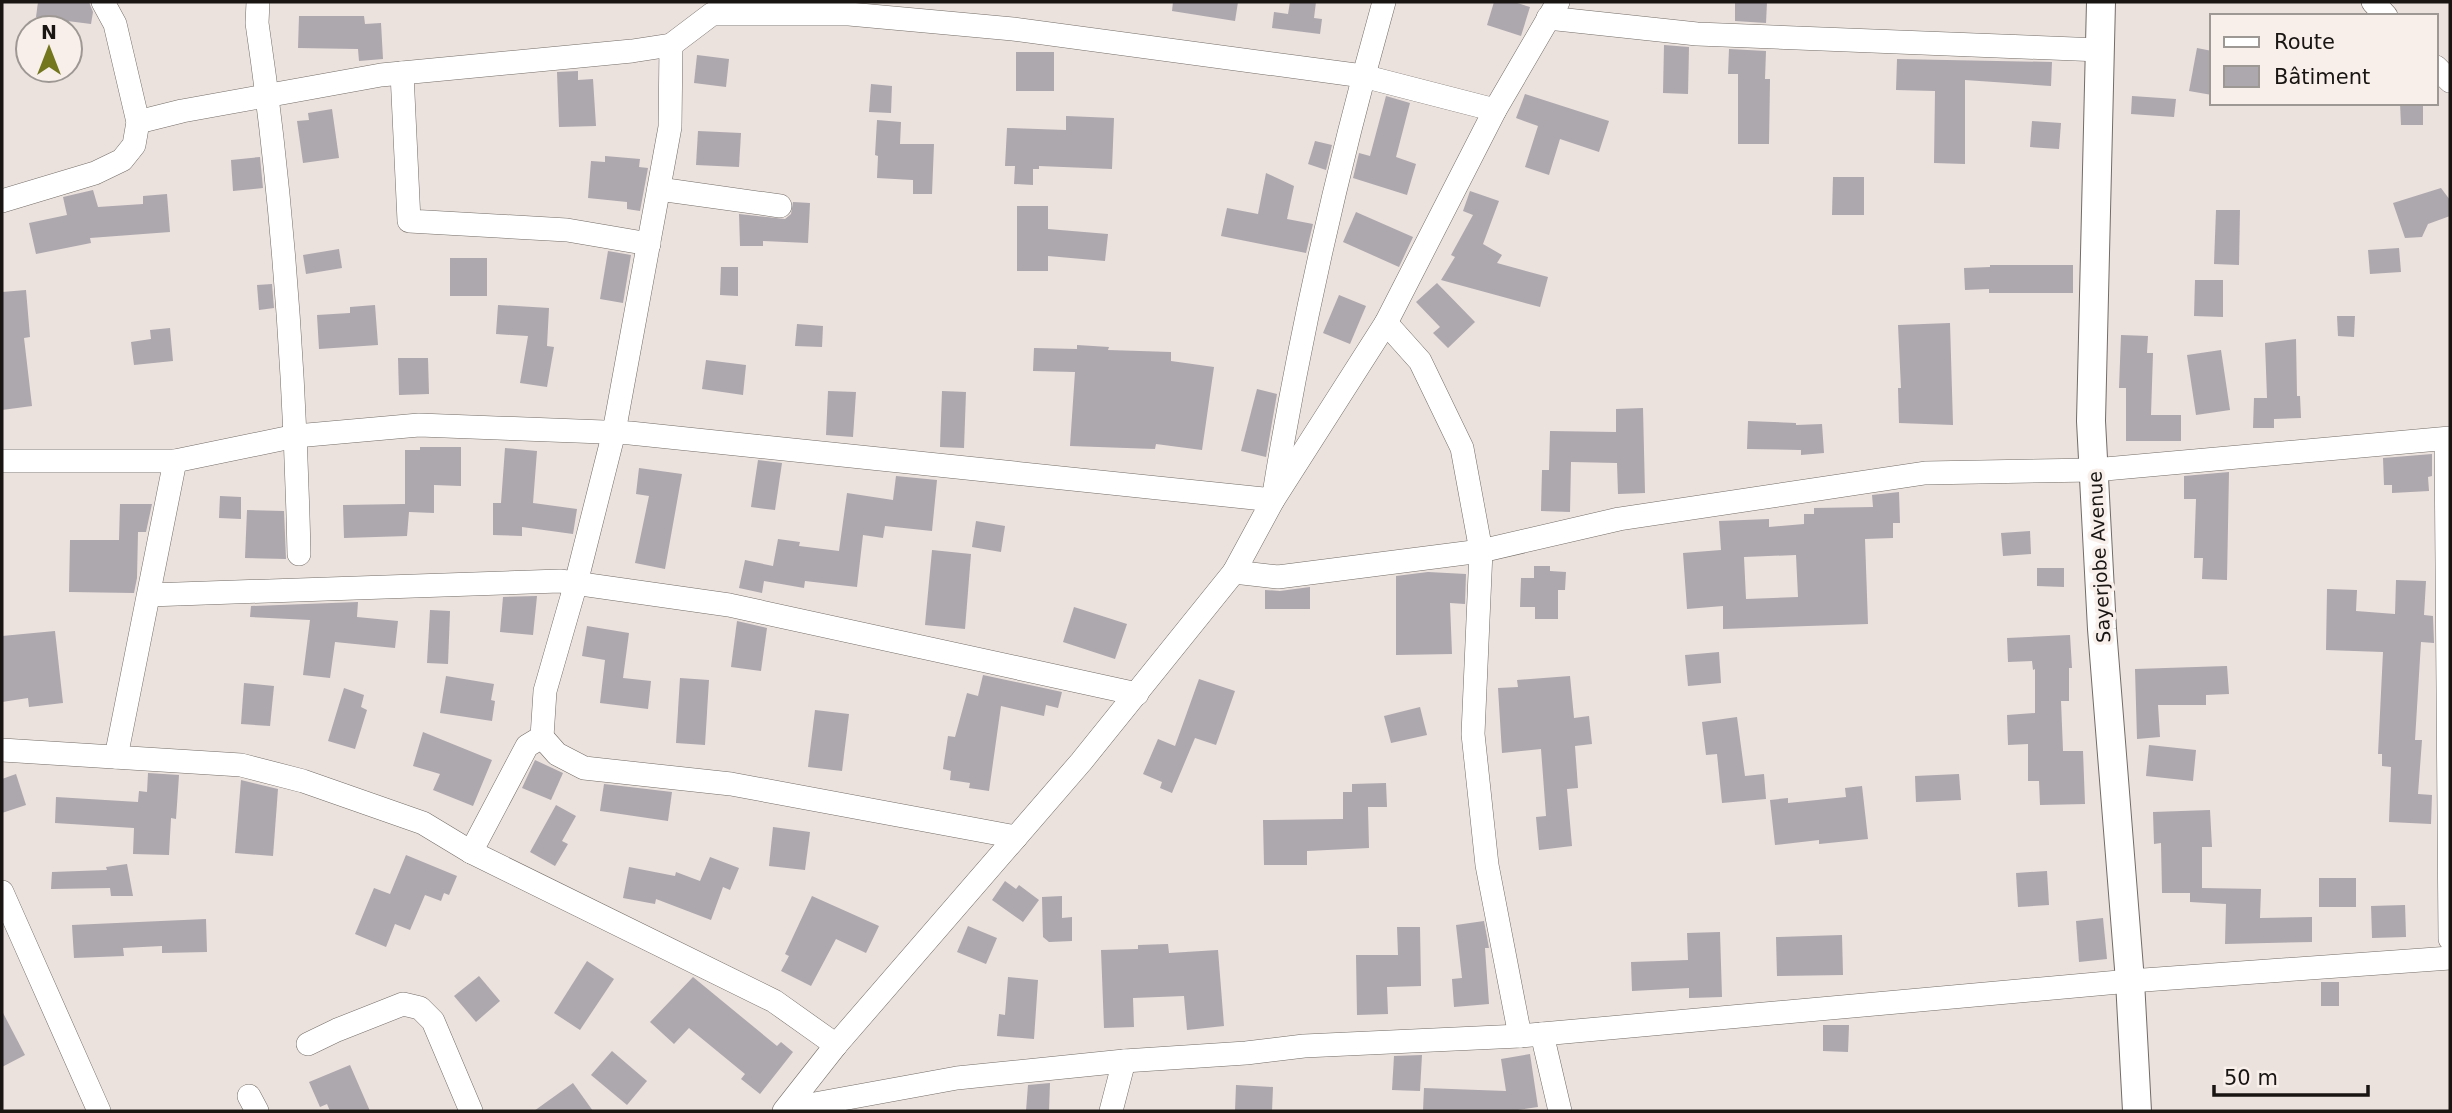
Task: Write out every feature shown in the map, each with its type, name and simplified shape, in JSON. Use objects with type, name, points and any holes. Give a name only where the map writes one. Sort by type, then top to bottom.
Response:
[{"type":"street","points":[[2,201],[95,173],[122,160],[134,145],[138,122],[116,24],[103,2]]},
{"type":"street","points":[[258,2],[257,23],[281,211],[296,436],[299,554]]},
{"type":"street","points":[[1273,500],[1288,403],[1308,308],[1363,76],[1384,2]]},
{"type":"street","name":"Sayerjobe Avenue","points":[[2101,2],[2091,421],[2102,629],[2130,981],[2137,1111]]},
{"type":"street","points":[[138,122],[182,111],[402,73],[671,45],[712,14],[847,8],[1363,76],[1495,110]]},
{"type":"street","points":[[786,1110],[836,1045],[1137,694],[1234,572],[1273,500],[1386,323],[1495,110],[1553,10],[1697,34],[2100,50]]},
{"type":"street","points":[[671,45],[670,127],[614,432],[576,583],[545,691],[542,737],[557,754],[584,768],[731,783],[1016,836]]},
{"type":"street","points":[[402,73],[408,221],[567,230],[649,244]]},
{"type":"street","points":[[659,188],[780,206]]},
{"type":"street","points":[[1386,323],[1420,361],[1462,448],[1481,551],[1473,734],[1487,865],[1531,1035],[1560,1111]]},
{"type":"street","points":[[2,461],[175,461],[296,436],[419,425],[614,432],[1273,500]]},
{"type":"street","points":[[1234,572],[1278,577],[1481,551],[1619,519],[1925,472],[2094,470],[2448,439],[2450,939]]},
{"type":"street","points":[[116,757],[175,461]]},
{"type":"street","points":[[149,595],[547,581],[576,583],[729,605],[1137,694]]},
{"type":"street","points":[[471,852],[527,746],[542,737]]},
{"type":"street","points":[[2,750],[241,765],[303,781],[423,823],[471,852],[774,1002],[836,1045]]},
{"type":"street","points":[[2,892],[99,1111]]},
{"type":"street","points":[[786,1110],[957,1078],[1124,1061],[1304,1046],[1531,1035],[2130,981],[2450,958]]},
{"type":"street","points":[[308,1044],[403,1004],[420,1008],[433,1021],[471,1111]]},
{"type":"street","points":[[1111,1111],[1124,1061]]},
{"type":"building","points":[[38,2],[89,2],[93,12],[91,24],[84,23],[84,14],[36,14]]},
{"type":"building","points":[[1173,2],[1238,2],[1235,21],[1172,11]]},
{"type":"building","points":[[1290,2],[1316,2],[1314,18],[1322,19],[1320,34],[1272,28],[1274,12],[1288,14]]},
{"type":"building","points":[[1494,2],[1514,2],[1530,7],[1521,36],[1487,25]]},
{"type":"building","points":[[1735,2],[1767,2],[1766,23],[1735,21]]},
{"type":"building","points":[[299,16],[364,16],[365,24],[381,23],[383,59],[359,61],[358,49],[298,48]]},
{"type":"building","points":[[1664,45],[1689,47],[1688,94],[1663,93]]},
{"type":"building","points":[[2197,48],[2210,51],[2210,95],[2189,91]]},
{"type":"building","points":[[1729,49],[1766,51],[1765,79],[1770,79],[1769,144],[1738,144],[1738,74],[1728,74]]},
{"type":"building","points":[[1016,52],[1054,52],[1054,91],[1016,91]]},
{"type":"building","points":[[697,55],[729,59],[726,87],[694,83]]},
{"type":"building","points":[[1897,59],[2052,62],[2051,86],[1965,80],[1965,164],[1934,163],[1935,91],[1896,90]]},
{"type":"building","points":[[578,71],[578,80],[593,79],[596,126],[559,127],[557,72]]},
{"type":"building","points":[[871,84],[892,86],[891,113],[869,112]]},
{"type":"building","points":[[1525,94],[1609,121],[1599,152],[1560,139],[1549,175],[1525,167],[1538,126],[1516,118]]},
{"type":"building","points":[[1386,96],[1410,103],[1396,157],[1416,164],[1407,195],[1353,178],[1359,153],[1370,156]]},
{"type":"building","points":[[2132,96],[2176,99],[2174,117],[2131,114]]},
{"type":"building","points":[[2400,105],[2423,105],[2423,125],[2401,125]]},
{"type":"building","points":[[332,109],[339,158],[303,163],[297,121],[309,120],[308,113]]},
{"type":"building","points":[[1066,116],[1114,118],[1112,169],[1039,166],[1039,169],[1033,169],[1033,185],[1014,184],[1015,166],[1005,166],[1007,128],[1066,130]]},
{"type":"building","points":[[877,120],[901,122],[900,144],[934,144],[932,194],[913,194],[913,180],[877,178]]},
{"type":"building","points":[[2032,121],[2061,123],[2059,149],[2030,147]]},
{"type":"building","points":[[698,131],[741,133],[739,167],[696,165]]},
{"type":"building","points":[[1315,141],[1332,145],[1326,170],[1308,164]]},
{"type":"building","points":[[605,156],[640,159],[639,167],[648,168],[640,211],[627,209],[627,202],[588,198],[591,161],[605,162]]},
{"type":"building","points":[[260,157],[263,188],[233,191],[231,160]]},
{"type":"building","points":[[1266,173],[1294,186],[1287,219],[1313,224],[1306,253],[1221,236],[1227,208],[1258,214]]},
{"type":"building","points":[[1833,177],[1864,177],[1864,215],[1832,215]]},
{"type":"building","points":[[2441,188],[2450,200],[2450,216],[2428,224],[2422,237],[2405,238],[2393,203]]},
{"type":"building","points":[[93,190],[98,207],[143,204],[143,196],[167,194],[170,232],[90,238],[91,243],[36,254],[29,223],[67,215],[63,197]]},
{"type":"building","points":[[1470,191],[1499,201],[1483,244],[1502,255],[1497,263],[1548,277],[1540,307],[1441,280],[1455,257],[1451,255],[1473,215],[1463,211]]},
{"type":"building","points":[[793,202],[810,203],[808,243],[763,241],[763,246],[740,246],[739,214],[785,219],[791,214]]},
{"type":"building","points":[[1017,206],[1048,206],[1048,229],[1108,234],[1105,261],[1048,256],[1048,271],[1017,271]]},
{"type":"building","points":[[2216,210],[2240,210],[2239,265],[2214,264]]},
{"type":"building","points":[[1356,212],[1413,237],[1399,267],[1343,242]]},
{"type":"building","points":[[2399,248],[2401,272],[2370,274],[2368,250]]},
{"type":"building","points":[[339,249],[342,268],[306,274],[303,255]]},
{"type":"building","points":[[608,251],[631,255],[623,303],[600,299]]},
{"type":"building","points":[[450,258],[487,258],[487,296],[450,296]]},
{"type":"building","points":[[1990,265],[2073,265],[2073,293],[1989,293],[1989,289],[1965,290],[1964,268]]},
{"type":"building","points":[[721,267],[738,267],[738,296],[720,295]]},
{"type":"building","points":[[2195,280],[2223,280],[2223,317],[2194,316]]},
{"type":"building","points":[[1437,283],[1475,322],[1448,348],[1433,333],[1440,327],[1416,302]]},
{"type":"building","points":[[272,284],[274,308],[259,310],[257,285]]},
{"type":"building","points":[[26,290],[30,337],[24,338],[32,406],[2,410],[2,292]]},
{"type":"building","points":[[1339,295],[1366,306],[1350,344],[1323,333]]},
{"type":"building","points":[[375,305],[378,345],[319,349],[317,315],[350,313],[350,307]]},
{"type":"building","points":[[498,305],[549,308],[547,346],[554,347],[547,387],[520,383],[528,336],[496,334]]},
{"type":"building","points":[[2337,316],[2355,316],[2354,337],[2338,336]]},
{"type":"building","points":[[1950,323],[1953,425],[1899,423],[1898,388],[1901,388],[1898,325]]},
{"type":"building","points":[[797,324],[823,326],[822,347],[795,346]]},
{"type":"building","points":[[170,328],[173,361],[134,365],[131,342],[151,339],[150,330]]},
{"type":"building","points":[[2121,335],[2148,336],[2147,353],[2153,353],[2151,415],[2181,415],[2181,441],[2126,441],[2126,388],[2119,388]]},
{"type":"building","points":[[2296,339],[2297,396],[2300,396],[2301,418],[2274,419],[2274,428],[2253,428],[2254,398],[2267,398],[2265,343]]},
{"type":"building","points":[[1077,345],[1109,347],[1108,350],[1171,352],[1171,361],[1214,367],[1202,450],[1156,444],[1155,449],[1070,446],[1075,372],[1033,371],[1034,348],[1077,349]]},
{"type":"building","points":[[2221,350],[2230,410],[2196,415],[2187,355]]},
{"type":"building","points":[[398,358],[428,358],[429,394],[399,395]]},
{"type":"building","points":[[706,360],[746,365],[743,395],[702,389]]},
{"type":"building","points":[[1257,389],[1277,394],[1266,457],[1241,451]]},
{"type":"building","points":[[828,391],[856,392],[853,437],[826,435]]},
{"type":"building","points":[[942,391],[966,392],[964,448],[940,447]]},
{"type":"building","points":[[1643,408],[1645,493],[1618,494],[1617,463],[1571,462],[1570,512],[1541,511],[1542,470],[1549,470],[1550,431],[1616,432],[1616,409]]},
{"type":"building","points":[[1748,421],[1822,424],[1824,453],[1801,455],[1801,450],[1747,449]]},
{"type":"building","points":[[420,447],[461,447],[461,486],[434,485],[434,513],[409,512],[407,536],[344,538],[343,505],[405,504],[405,450],[420,450]]},
{"type":"building","points":[[505,448],[537,451],[533,503],[577,509],[573,534],[522,527],[522,536],[493,535],[493,503],[501,503]]},
{"type":"building","points":[[2432,454],[2432,476],[2428,477],[2429,491],[2392,493],[2392,485],[2384,485],[2383,458]]},
{"type":"building","points":[[758,460],[782,463],[775,510],[751,507]]},
{"type":"building","points":[[639,468],[682,474],[665,569],[635,563],[649,496],[636,494]]},
{"type":"building","points":[[2229,472],[2227,580],[2202,579],[2203,558],[2194,558],[2196,499],[2184,499],[2184,476]]},
{"type":"building","points":[[896,476],[937,480],[932,531],[885,526],[883,538],[863,535],[857,587],[805,581],[804,588],[764,581],[762,593],[739,588],[745,560],[773,566],[778,539],[800,542],[799,546],[839,551],[847,493],[893,500]]},
{"type":"building","points":[[1899,492],[1900,523],[1893,523],[1893,538],[1865,539],[1868,624],[1723,629],[1723,606],[1687,609],[1683,553],[1721,550],[1719,521],[1769,519],[1769,527],[1804,524],[1804,514],[1814,514],[1814,508],[1873,507],[1872,495]],"holes":[[[1796,555],[1798,597],[1746,599],[1744,557]]]},
{"type":"building","points":[[220,496],[241,497],[241,519],[219,518]]},
{"type":"building","points":[[120,504],[152,504],[146,532],[138,532],[134,593],[69,592],[70,540],[119,540]]},
{"type":"building","points":[[247,510],[284,511],[286,559],[245,558]]},
{"type":"building","points":[[976,521],[1005,526],[1001,552],[972,547]]},
{"type":"building","points":[[2030,531],[2031,554],[2003,556],[2001,533]]},
{"type":"building","points":[[932,550],[971,554],[965,629],[925,625]]},
{"type":"building","points":[[1534,566],[1550,566],[1550,571],[1566,572],[1565,590],[1558,590],[1558,619],[1535,619],[1535,607],[1520,607],[1521,578],[1534,578]]},
{"type":"building","points":[[2037,568],[2064,568],[2064,587],[2037,586]]},
{"type":"building","points":[[1428,572],[1466,574],[1465,604],[1450,603],[1452,654],[1396,655],[1396,576]]},
{"type":"building","points":[[2396,580],[2426,581],[2424,615],[2433,616],[2434,643],[2421,642],[2415,740],[2422,740],[2418,794],[2432,795],[2431,824],[2389,822],[2391,767],[2382,766],[2382,754],[2378,754],[2383,652],[2326,650],[2327,589],[2357,590],[2356,611],[2395,614]]},
{"type":"building","points":[[1310,587],[1310,609],[1265,609],[1265,590]]},
{"type":"building","points":[[537,596],[533,635],[500,632],[503,597]]},
{"type":"building","points":[[358,602],[357,617],[398,621],[395,648],[335,642],[330,678],[303,675],[310,620],[250,617],[251,606]]},
{"type":"building","points":[[1074,607],[1127,624],[1115,659],[1063,642]]},
{"type":"building","points":[[430,610],[450,611],[448,664],[427,663]]},
{"type":"building","points":[[737,621],[767,628],[761,671],[731,667]]},
{"type":"building","points":[[587,626],[629,633],[623,678],[651,681],[648,709],[600,703],[605,660],[582,656]]},
{"type":"building","points":[[55,631],[63,703],[29,707],[28,698],[2,702],[2,636]]},
{"type":"building","points":[[2070,635],[2072,668],[2069,668],[2069,701],[2061,701],[2063,751],[2083,751],[2085,804],[2040,805],[2039,781],[2028,781],[2028,744],[2008,745],[2007,715],[2035,713],[2035,669],[2033,670],[2032,661],[2008,662],[2007,638]]},
{"type":"building","points":[[1719,652],[1721,683],[1688,686],[1685,655]]},
{"type":"building","points":[[2227,666],[2229,694],[2206,695],[2206,705],[2158,705],[2160,737],[2137,739],[2135,669]]},
{"type":"building","points":[[983,675],[1062,692],[1058,708],[1046,705],[1044,716],[1001,706],[989,791],[969,788],[970,783],[950,780],[951,771],[943,769],[948,736],[955,737],[967,693],[978,696]]},
{"type":"building","points":[[446,676],[494,684],[491,700],[495,701],[492,721],[440,713]]},
{"type":"building","points":[[1570,676],[1574,718],[1589,716],[1592,744],[1575,746],[1578,788],[1567,789],[1572,846],[1539,850],[1536,817],[1546,816],[1541,749],[1502,753],[1498,688],[1518,687],[1517,680]]},
{"type":"building","points":[[680,678],[709,680],[705,745],[676,743]]},
{"type":"building","points":[[1199,679],[1235,691],[1216,745],[1195,738],[1172,793],[1160,788],[1162,782],[1143,774],[1158,739],[1175,746]]},
{"type":"building","points":[[244,683],[274,686],[270,726],[241,724]]},
{"type":"building","points":[[344,688],[364,695],[361,707],[367,710],[355,749],[328,741]]},
{"type":"building","points":[[1420,707],[1427,735],[1391,743],[1384,716]]},
{"type":"building","points":[[815,710],[849,714],[842,771],[808,767]]},
{"type":"building","points":[[1737,717],[1745,776],[1764,774],[1766,799],[1722,803],[1717,754],[1706,755],[1702,722]]},
{"type":"building","points":[[423,732],[492,760],[473,806],[433,790],[440,774],[413,766]]},
{"type":"building","points":[[2149,745],[2196,750],[2193,781],[2146,776]]},
{"type":"building","points":[[535,760],[563,773],[551,800],[522,788]]},
{"type":"building","points":[[148,773],[179,775],[176,819],[171,818],[169,855],[133,854],[134,828],[55,823],[56,797],[138,802],[139,791],[147,792]]},
{"type":"building","points":[[16,774],[26,805],[2,813],[2,779]]},
{"type":"building","points":[[1959,774],[1961,800],[1916,802],[1915,776]]},
{"type":"building","points":[[241,780],[278,789],[273,856],[235,853]]},
{"type":"building","points":[[1386,783],[1387,807],[1368,807],[1369,848],[1307,851],[1307,865],[1264,865],[1263,820],[1343,819],[1343,792],[1352,792],[1352,784]]},
{"type":"building","points":[[604,784],[672,792],[668,821],[600,811]]},
{"type":"building","points":[[1862,786],[1868,839],[1819,844],[1819,840],[1775,845],[1770,800],[1788,798],[1788,803],[1846,797],[1845,788]]},
{"type":"building","points":[[556,805],[576,816],[562,841],[568,844],[555,866],[530,852]]},
{"type":"building","points":[[2210,810],[2212,847],[2202,847],[2202,888],[2261,889],[2260,918],[2312,917],[2312,942],[2225,944],[2226,904],[2190,902],[2190,893],[2162,893],[2161,843],[2154,844],[2153,812]]},
{"type":"building","points":[[773,827],[810,832],[805,870],[769,866]]},
{"type":"building","points":[[406,855],[457,876],[449,895],[444,893],[441,901],[425,895],[410,930],[395,924],[386,947],[355,934],[374,888],[390,894]]},
{"type":"building","points":[[710,857],[739,868],[730,890],[723,887],[711,920],[656,899],[655,904],[623,898],[629,867],[675,876],[676,872],[700,881]]},
{"type":"building","points":[[127,864],[133,896],[111,896],[110,888],[51,889],[52,872],[107,870],[106,867]]},
{"type":"building","points":[[2047,871],[2049,905],[2018,907],[2016,873]]},
{"type":"building","points":[[2319,878],[2356,878],[2356,907],[2319,907]]},
{"type":"building","points":[[1005,881],[1016,889],[1019,885],[1039,900],[1023,922],[992,900]]},
{"type":"building","points":[[812,896],[879,926],[866,953],[836,939],[811,986],[781,971],[789,956],[785,954]]},
{"type":"building","points":[[1062,896],[1062,918],[1072,917],[1072,941],[1049,942],[1043,937],[1042,897]]},
{"type":"building","points":[[2405,905],[2406,937],[2372,938],[2371,906]]},
{"type":"building","points":[[2103,918],[2107,959],[2079,962],[2076,921]]},
{"type":"building","points":[[206,919],[207,952],[162,953],[162,946],[123,948],[124,956],[74,958],[72,925]]},
{"type":"building","points":[[1484,921],[1489,948],[1485,948],[1489,1004],[1454,1007],[1452,979],[1462,978],[1456,925]]},
{"type":"building","points":[[968,926],[997,938],[986,964],[957,952]]},
{"type":"building","points":[[1397,927],[1420,927],[1421,986],[1387,987],[1388,1014],[1357,1015],[1356,955],[1398,955]]},
{"type":"building","points":[[1720,932],[1722,997],[1689,998],[1689,988],[1632,991],[1631,962],[1688,960],[1687,933]]},
{"type":"building","points":[[1842,935],[1843,975],[1777,976],[1776,937]]},
{"type":"building","points":[[1168,944],[1169,953],[1218,950],[1224,1026],[1187,1030],[1184,996],[1133,998],[1134,1027],[1104,1028],[1101,950],[1138,949],[1138,945]]},
{"type":"building","points":[[587,961],[614,979],[580,1030],[554,1013]]},
{"type":"building","points":[[479,976],[500,1001],[476,1022],[454,996]]},
{"type":"building","points":[[693,977],[777,1046],[781,1042],[793,1052],[760,1094],[741,1079],[745,1074],[689,1028],[674,1044],[650,1022]]},
{"type":"building","points":[[1008,977],[1038,980],[1034,1039],[997,1036],[999,1014],[1005,1015]]},
{"type":"building","points":[[2321,982],[2339,982],[2339,1006],[2321,1006]]},
{"type":"building","points":[[2,1011],[25,1055],[2,1067]]},
{"type":"building","points":[[1823,1025],[1849,1025],[1848,1052],[1823,1051]]},
{"type":"building","points":[[612,1051],[647,1081],[627,1105],[591,1075]]},
{"type":"building","points":[[1530,1054],[1538,1107],[1511,1111],[1423,1111],[1424,1088],[1506,1091],[1501,1059]]},
{"type":"building","points":[[1422,1055],[1420,1091],[1392,1090],[1394,1056]]},
{"type":"building","points":[[350,1065],[370,1111],[330,1111],[327,1104],[320,1107],[309,1082]]},
{"type":"building","points":[[573,1083],[593,1111],[534,1111]]},
{"type":"building","points":[[1050,1083],[1049,1111],[1026,1111],[1028,1085]]},
{"type":"building","points":[[1236,1085],[1273,1087],[1272,1111],[1235,1111]]}]
